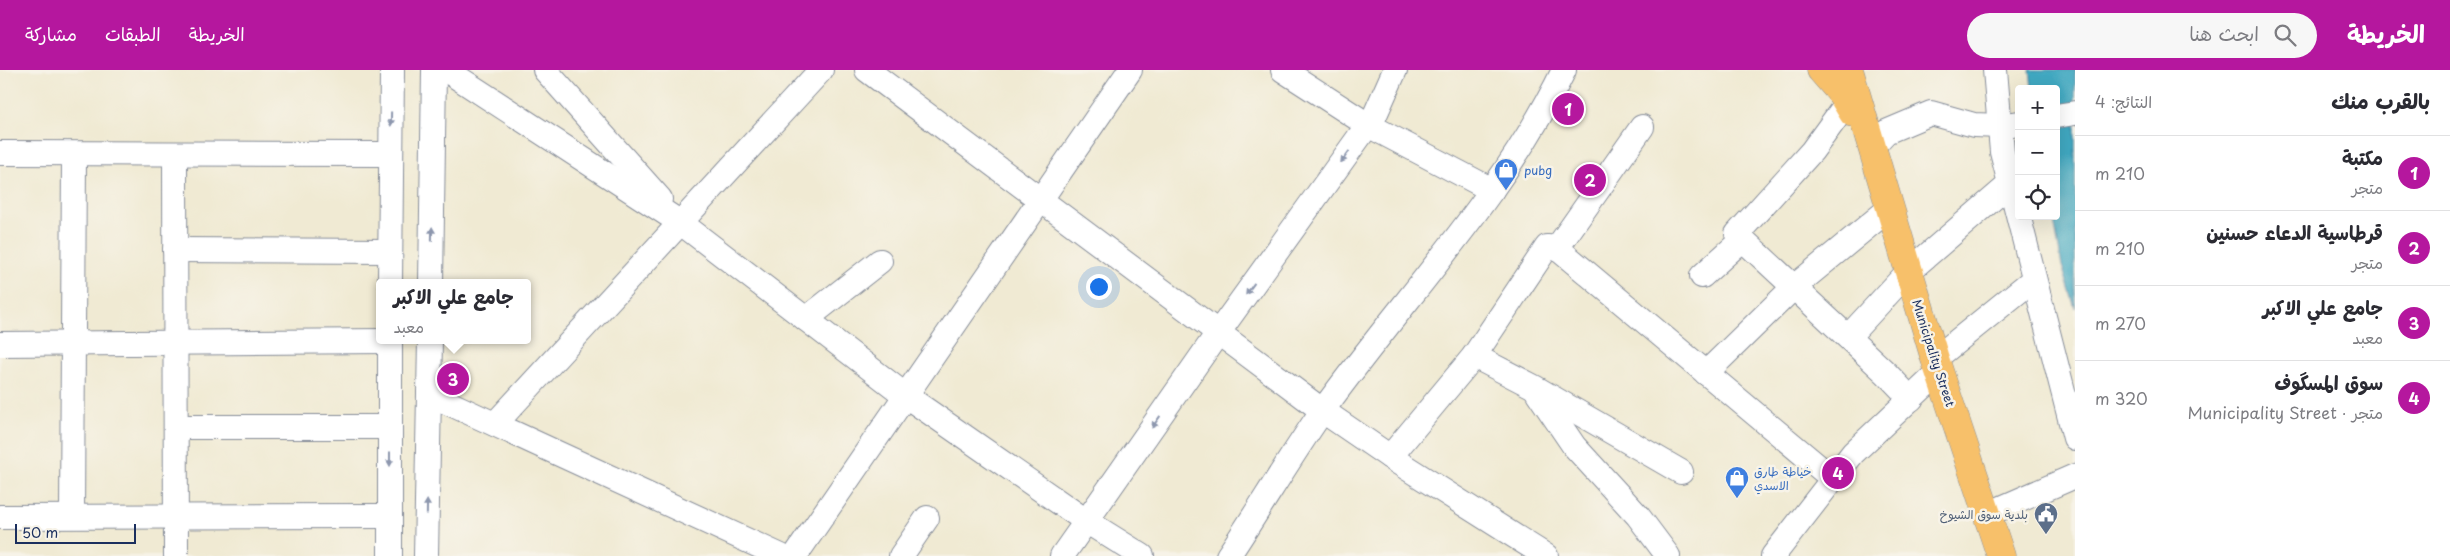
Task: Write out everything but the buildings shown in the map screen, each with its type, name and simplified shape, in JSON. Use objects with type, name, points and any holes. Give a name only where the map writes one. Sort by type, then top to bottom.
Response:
[{"type":"main road","name":"Municipality Street","points":[[1821,70],[1830,78],[1847,103],[1872,147]]},
{"type":"main road","name":"Municipality Street","points":[[1849,70],[1937,366],[2001,556]]},
{"type":"street","points":[[390,279],[392,70]]},
{"type":"street","points":[[431,279],[434,70]]},
{"type":"street","points":[[446,70],[681,223],[906,396],[1086,521],[1142,556]]},
{"type":"street","points":[[546,70],[681,223]]},
{"type":"street","points":[[495,424],[821,70]]},
{"type":"street","points":[[867,70],[1323,411],[1390,457],[1546,556]]},
{"type":"street","points":[[795,556],[1130,70]]},
{"type":"street","points":[[1283,70],[1368,125],[1492,190]]},
{"type":"street","points":[[1062,556],[1218,333],[1375,115],[1395,70]]},
{"type":"street","points":[[1228,556],[1323,411],[1492,190],[1550,98],[1564,70]]},
{"type":"street","points":[[1995,70],[2009,125],[2002,152],[2075,438]]},
{"type":"street","points":[[1847,103],[1812,151],[1736,234],[1848,337],[1910,399]]},
{"type":"street","points":[[1872,147],[1886,132],[1931,113],[1974,126],[2009,125]]},
{"type":"street","points":[[2060,115],[2075,113]]},
{"type":"street","points":[[1557,248],[1642,127]]},
{"type":"street","points":[[0,153],[390,154]]},
{"type":"street","points":[[72,516],[74,154]]},
{"type":"street","points":[[175,154],[176,556]]},
{"type":"street","points":[[1848,337],[1908,272],[2010,184]]},
{"type":"street","points":[[1706,373],[1794,287],[1890,208]]},
{"type":"street","points":[[1702,276],[1742,239]]},
{"type":"street","points":[[1390,457],[1474,356],[1547,247],[1557,248],[1833,479]]},
{"type":"street","points":[[175,250],[390,251]]},
{"type":"street","points":[[806,319],[880,262]]},
{"type":"street","points":[[1773,556],[1853,453],[1910,399],[1937,366],[2034,279]]},
{"type":"street","points":[[0,344],[376,341]]},
{"type":"street","points":[[390,344],[390,556]]},
{"type":"street","points":[[430,344],[430,554]]},
{"type":"street","points":[[1474,356],[1534,387],[1681,472]]},
{"type":"street","points":[[1534,387],[1574,446],[1638,516],[1668,556]]},
{"type":"street","points":[[176,427],[390,419],[429,403],[495,424],[780,556]]},
{"type":"street","points":[[1988,514],[2075,476]]},
{"type":"street","points":[[0,517],[390,516]]},
{"type":"street","points":[[901,556],[927,518]]},
{"type":"water","points":[[2030,70],[2075,70],[2075,308],[2062,266],[2054,220],[2060,220],[2060,85],[2032,85]]},
{"type":"place","name":"مكتبة","points":[[1568,109]]},
{"type":"place","name":"قرطاسية الدعاء حسنين","points":[[1590,180]]},
{"type":"place","name":"pubg","points":[[1506,191]]},
{"type":"place","name":"جامع علي الاكبر","points":[[453,379]]},
{"type":"place","name":"سوق المسگوف","points":[[1838,473]]},
{"type":"place","name":"خياطة طارق الاسدي","points":[[1737,499]]},
{"type":"place","name":"بلدية سوق الشيوخ","points":[[2046,535]]}]
